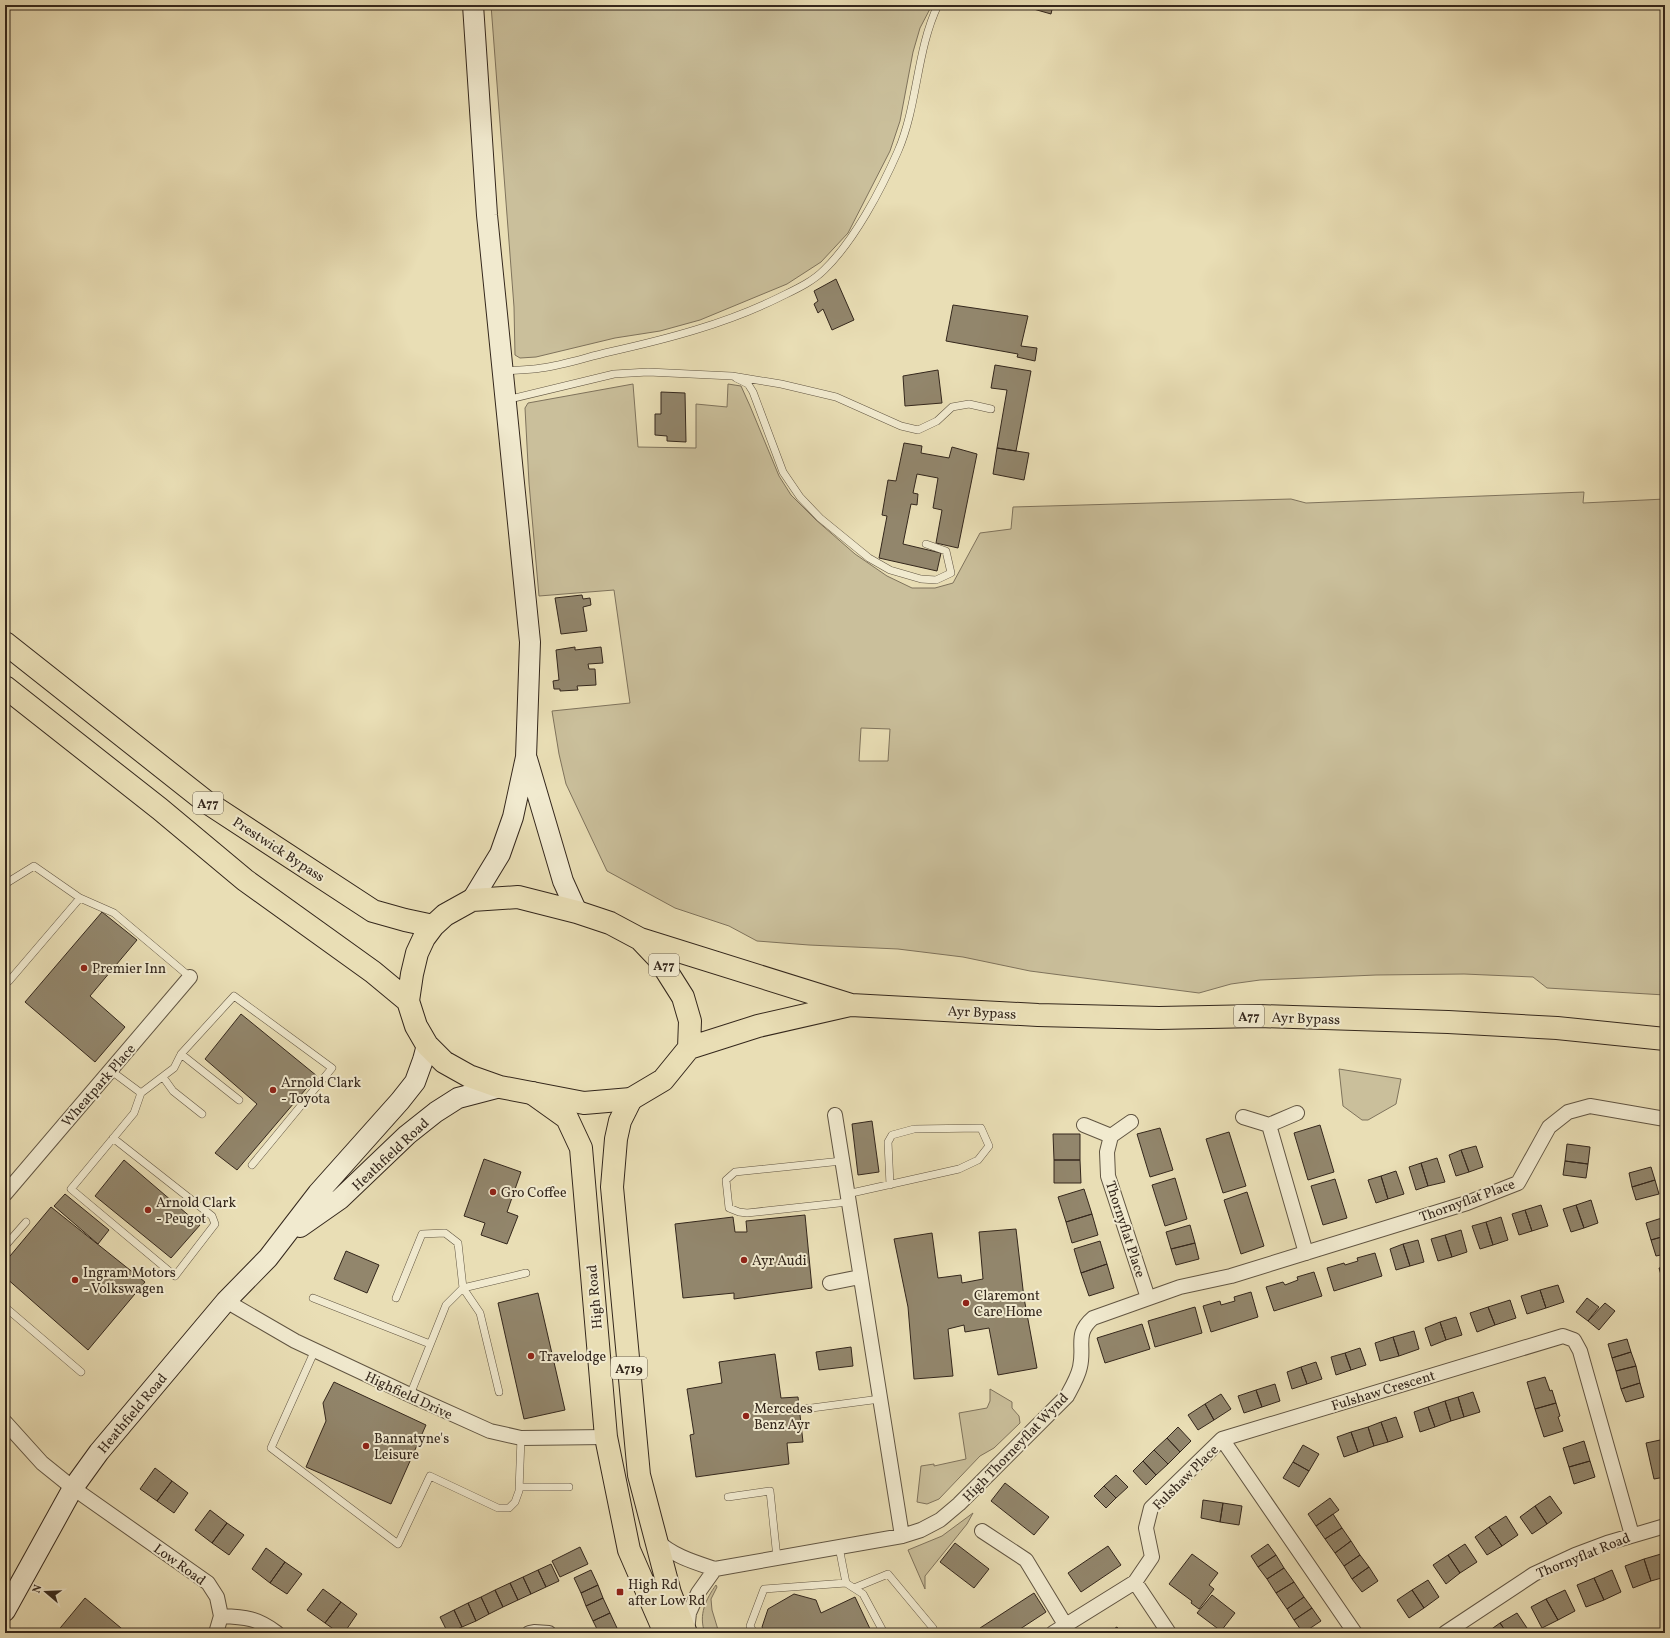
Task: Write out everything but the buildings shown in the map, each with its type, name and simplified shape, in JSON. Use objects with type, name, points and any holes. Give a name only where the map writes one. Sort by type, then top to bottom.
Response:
[{"type":"main road","points":[[472,900],[500,854],[514,818],[526,757],[530,642],[487,215],[473,5]]},
{"type":"main road","name":"Prestwick Bypass","points":[[5,643],[205,801],[373,911],[433,926]]},
{"type":"main road","name":"A77","points":[[5,687],[160,809],[245,880],[373,972],[408,1001]]},
{"type":"main road","points":[[526,757],[554,855],[563,881],[577,912]]},
{"type":"main road","name":"A77","points":[[518,897],[577,912],[610,923],[640,939],[659,959],[683,997],[690,1021],[689,1048],[663,1080],[631,1099],[584,1103],[574,1100],[546,1097],[500,1087],[469,1076],[444,1062],[427,1045],[416,1026],[408,1001],[417,953],[433,926],[445,916],[472,900],[518,897]]},
{"type":"main road","name":"Ayr Bypass","points":[[640,939],[851,1005],[1038,1015],[1159,1018],[1259,1016],[1448,1022],[1557,1028],[1665,1039]]},
{"type":"main road","name":"Ayr Bypass","points":[[689,1048],[758,1026],[851,1005]]},
{"type":"main road","name":"Heathfield Road","points":[[5,1611],[73,1488],[98,1452],[226,1301],[268,1258],[318,1193],[378,1127],[415,1082],[427,1045]]},
{"type":"main road","name":"Heathfield Road","points":[[286,1236],[340,1199],[407,1135],[436,1112],[458,1098],[500,1087]]},
{"type":"main road","name":"High Road","points":[[532,1093],[567,1118],[581,1148],[606,1437],[629,1550],[665,1633]]},
{"type":"main road","name":"High Road","points":[[631,1099],[620,1121],[616,1139],[612,1187],[639,1475],[670,1593],[687,1633]]},
{"type":"street","name":"Wheatpark Place","points":[[5,1194],[190,977]]},
{"type":"street","name":"Thornyflat Place","points":[[1084,1325],[1093,1318],[1180,1287],[1231,1276],[1306,1253],[1468,1203],[1518,1183],[1549,1127],[1568,1112],[1590,1106],[1665,1119]]},
{"type":"street","points":[[1243,1117],[1269,1125],[1297,1113]]},
{"type":"street","points":[[835,1115],[902,1536]]},
{"type":"street","points":[[1084,1124],[1111,1136],[1131,1122]]},
{"type":"street","points":[[1269,1125],[1306,1253]]},
{"type":"street","name":"Thornyflat Place","points":[[1111,1136],[1107,1152],[1108,1176],[1148,1298]]},
{"type":"street","points":[[830,1284],[860,1277]]},
{"type":"street","name":"Highfield Drive","points":[[226,1301],[295,1341],[490,1431],[521,1438],[606,1437]]},
{"type":"street","name":"High Thorneyflat Wynd","points":[[655,1538],[667,1550],[715,1569],[902,1536],[920,1530],[940,1520],[959,1504],[1067,1396],[1075,1383],[1080,1367],[1081,1336],[1084,1325]]},
{"type":"street","name":"Fulshaw Crescent","points":[[1222,1439],[1563,1336],[1574,1340],[1580,1351],[1632,1535]]},
{"type":"street","name":"Low Road","points":[[5,1422],[42,1463],[73,1488],[208,1583],[217,1597],[221,1616]]},
{"type":"street","points":[[1222,1439],[1355,1633]]},
{"type":"street","name":"Fulshaw Place","points":[[1053,1633],[1135,1582],[1152,1557],[1146,1528],[1151,1508],[1222,1439]]},
{"type":"street","name":"Thornyflat Road","points":[[1445,1633],[1534,1574],[1575,1555],[1632,1535],[1665,1526]]},
{"type":"street","points":[[982,1531],[1026,1560],[1066,1626]]},
{"type":"street","points":[[687,1633],[689,1613],[698,1593],[715,1569]]},
{"type":"street","points":[[1135,1582],[1169,1633]]},
{"type":"street","points":[[216,1633],[221,1616],[244,1617],[265,1623],[277,1633]]},
{"type":"street","points":[[528,1633],[549,1633]]},
{"type":"lane","points":[[503,371],[542,368],[663,340],[715,324],[760,306],[809,282],[824,270],[854,234],[898,151],[907,122],[925,40],[938,5]]},
{"type":"lane","points":[[506,400],[614,374],[648,372],[732,376],[757,379],[836,397],[901,426],[918,430],[937,421],[952,407],[969,404],[991,409]]},
{"type":"lane","points":[[732,376],[748,384],[753,392],[776,456],[790,485],[800,497],[833,529],[869,558],[890,570],[921,580],[936,580],[951,573],[946,551],[926,544]]},
{"type":"lane","points":[[5,884],[34,866],[80,898],[114,913],[190,977]]},
{"type":"lane","points":[[5,978],[9,981],[80,898]]},
{"type":"lane","points":[[113,1138],[212,1216],[215,1224],[175,1276],[71,1189],[113,1138],[134,1113],[141,1092],[174,1068],[181,1054],[234,996],[332,1068],[252,1166]]},
{"type":"lane","points":[[181,1054],[239,1100]]},
{"type":"lane","points":[[110,1070],[141,1092]]},
{"type":"lane","points":[[163,1077],[174,1091],[202,1114]]},
{"type":"lane","points":[[842,1161],[735,1172],[726,1180],[729,1208],[747,1213],[848,1198],[890,1185],[959,1169],[978,1160],[989,1146],[981,1128],[914,1129],[892,1135],[888,1142],[890,1185]]},
{"type":"lane","points":[[5,1246],[26,1222]]},
{"type":"lane","points":[[396,1298],[422,1234],[445,1233],[458,1243],[464,1288],[480,1313],[499,1392]]},
{"type":"lane","points":[[410,1395],[446,1305],[464,1288],[526,1273]]},
{"type":"lane","points":[[312,1298],[430,1344]]},
{"type":"lane","points":[[5,1307],[81,1372]]},
{"type":"lane","points":[[315,1350],[270,1448],[398,1544],[430,1476],[498,1508],[509,1508],[515,1502],[519,1487],[521,1438]]},
{"type":"lane","points":[[804,1409],[880,1399]]},
{"type":"lane","points":[[519,1487],[569,1487]]},
{"type":"lane","points":[[728,1497],[770,1491],[777,1558]]},
{"type":"lane","points":[[838,1547],[846,1583]]},
{"type":"lane","points":[[854,1588],[888,1574],[933,1628]]},
{"type":"lane","points":[[754,1633],[750,1626],[764,1589],[846,1583],[863,1594],[884,1633]]},
{"type":"shaded area","points":[[491,5],[932,5],[920,28],[913,52],[900,121],[890,151],[848,233],[821,262],[787,284],[700,320],[660,331],[615,338],[536,357],[520,358],[515,355],[514,307]]},
{"type":"shaded area","points":[[633,384],[638,447],[696,448],[696,404],[727,407],[728,384],[741,386],[779,476],[791,495],[816,520],[855,554],[887,576],[912,588],[935,588],[953,583],[980,533],[1011,529],[1013,507],[1291,499],[1306,503],[1584,492],[1583,503],[1665,499],[1665,995],[1547,988],[1533,977],[1464,974],[1376,975],[1260,980],[1231,984],[1199,993],[1030,971],[963,957],[898,949],[757,941],[729,926],[675,908],[607,871],[566,784],[559,754],[552,711],[630,703],[614,590],[539,596],[529,483],[525,408],[528,403]],"holes":[[[861,728],[890,729],[888,761],[859,761]]]},
{"type":"shaded area","points":[[1339,1069],[1401,1079],[1396,1104],[1368,1120],[1362,1120],[1343,1106]]},
{"type":"shaded area","points":[[990,1389],[1012,1402],[1012,1408],[1019,1416],[1020,1423],[994,1448],[980,1456],[939,1499],[927,1504],[917,1502],[921,1466],[934,1464],[934,1466],[966,1459],[959,1413],[987,1408],[990,1401]]},
{"type":"shaded area","points":[[973,1513],[967,1524],[925,1576],[925,1589],[908,1550],[942,1536]]},
{"type":"shaded area","points":[[716,1585],[717,1587],[711,1599],[712,1610],[719,1633],[705,1633],[702,1620],[704,1608]]},
{"type":"place","name":"Premier Inn","points":[[84,968]]},
{"type":"place","name":"Arnold Clark - Toyota","points":[[273,1090]]},
{"type":"place","name":"Gro Coffee","points":[[493,1192]]},
{"type":"place","name":"Arnold Clark - Peugot","points":[[148,1210]]},
{"type":"place","name":"Ayr Audi","points":[[744,1260]]},
{"type":"place","name":"Ingram Motors - Volkswagen","points":[[75,1280]]},
{"type":"place","name":"Claremont Care Home","points":[[966,1303]]},
{"type":"place","name":"Travelodge","points":[[531,1356]]},
{"type":"place","name":"Mercedes Benz Ayr","points":[[746,1416]]},
{"type":"place","name":"Bannatyne's Leisure","points":[[366,1446]]},
{"type":"place","name":"High Rd after Low Rd","points":[[620,1592]]}]
